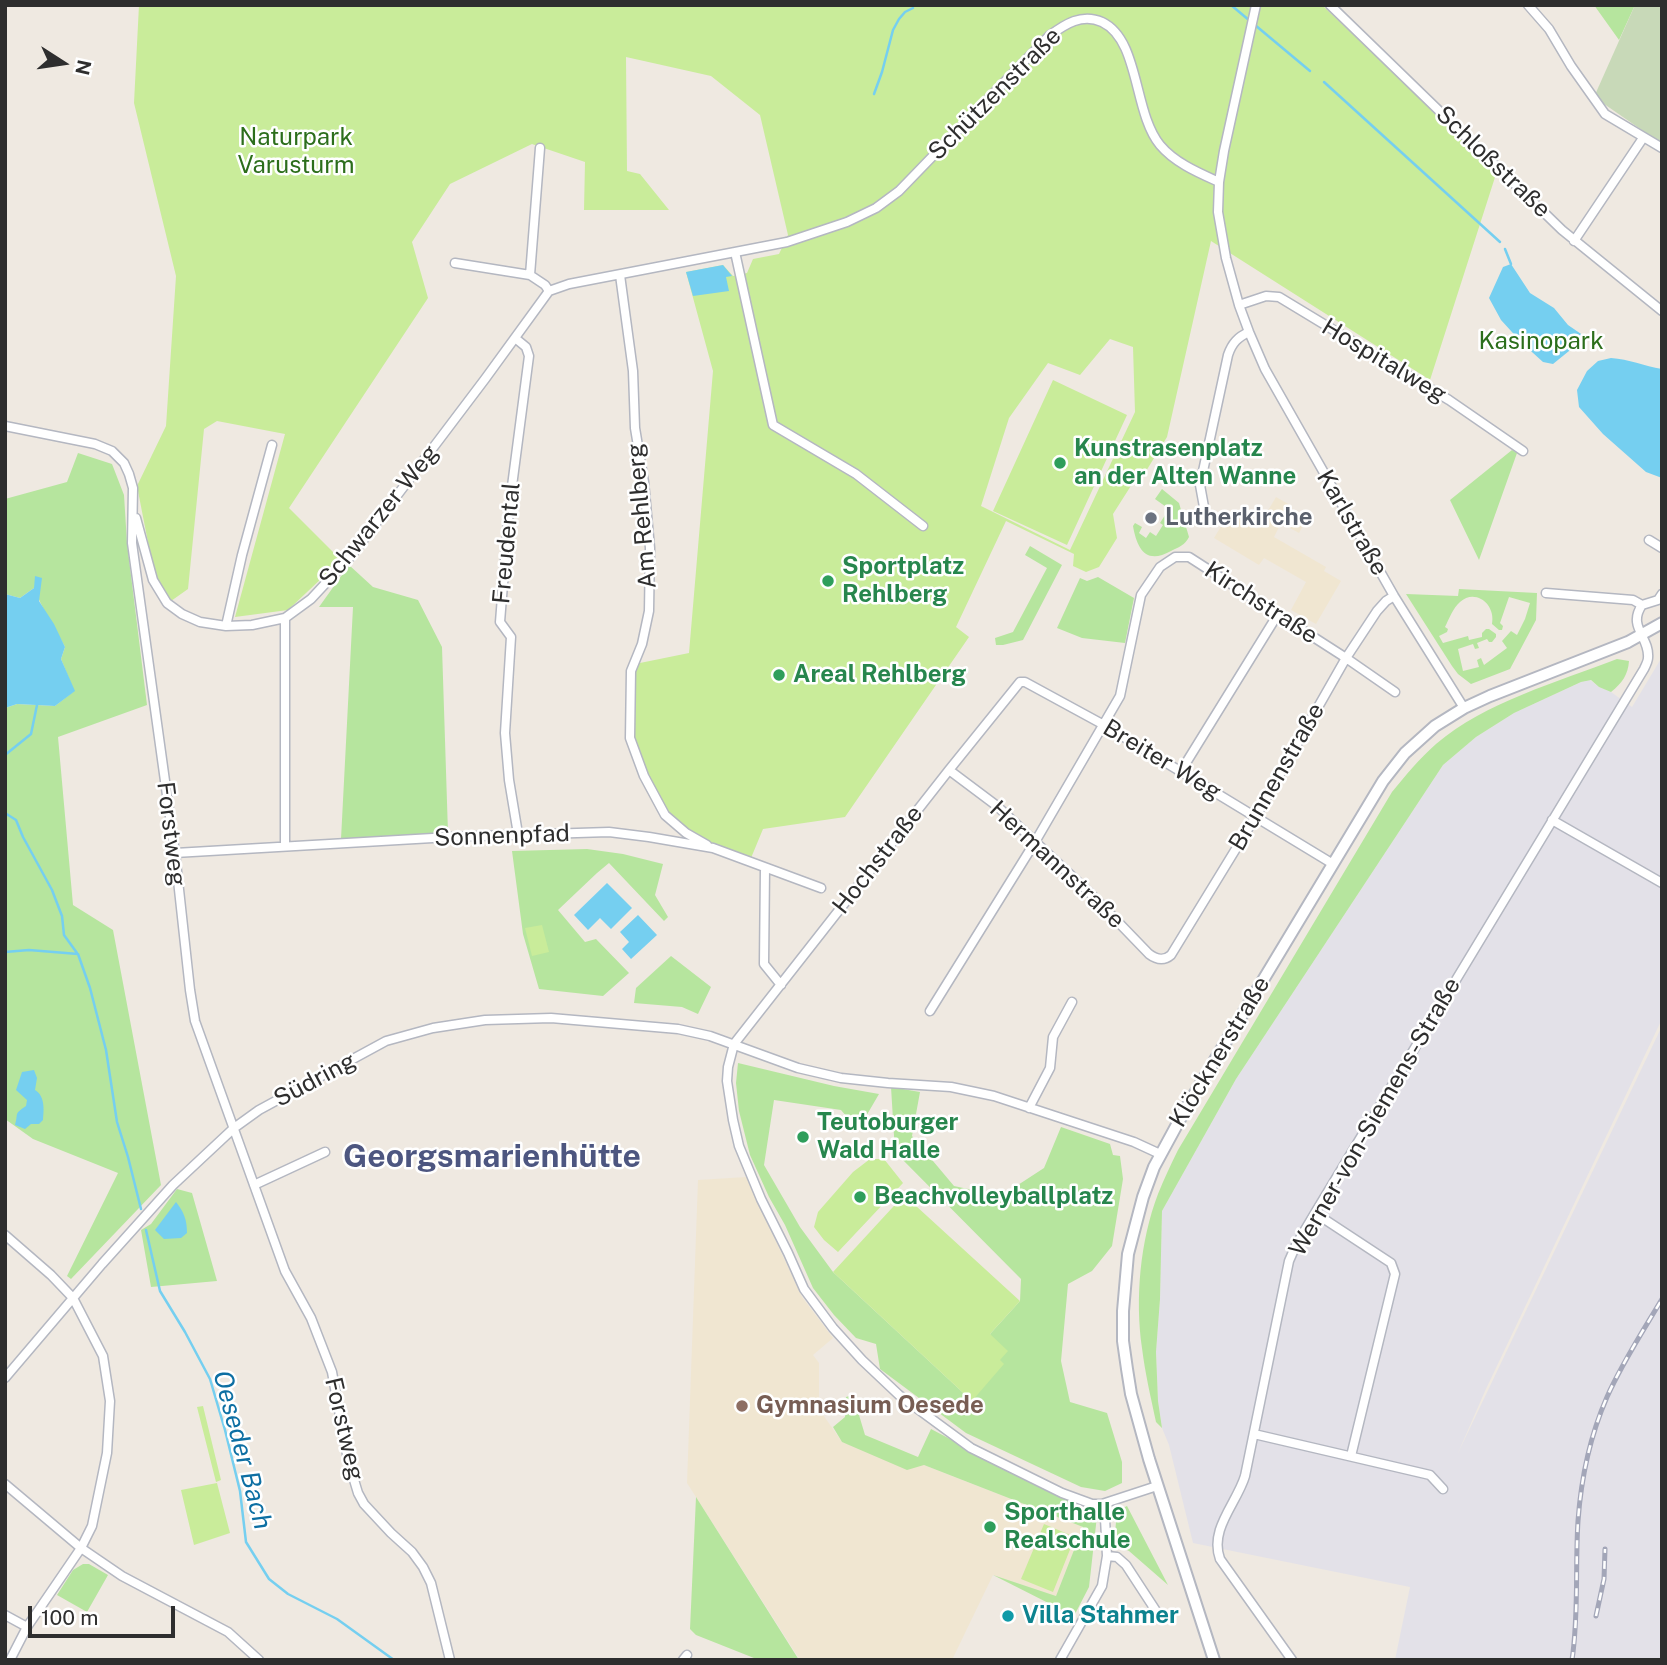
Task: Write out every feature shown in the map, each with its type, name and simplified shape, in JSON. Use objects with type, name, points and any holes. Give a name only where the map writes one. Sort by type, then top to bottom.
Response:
[{"type":"main road","name":"Klöcknerstraße","points":[[1214,1660],[1157,1486],[1131,1394],[1124,1341],[1123,1311],[1128,1254],[1143,1197],[1160,1154],[1383,781],[1405,753],[1435,726],[1464,708],[1641,635],[1662,623]]},
{"type":"street","points":[[1204,507],[1200,485],[1228,355],[1232,344],[1249,332],[1226,258],[1218,212],[1224,151],[1256,5]]},
{"type":"street","name":"Schloßstraße","points":[[1330,5],[1574,241],[1662,312]]},
{"type":"street","points":[[1528,5],[1549,29],[1605,114],[1662,148]]},
{"type":"street","name":"Schützenstraße","points":[[549,291],[569,284],[787,242],[847,222],[876,208],[899,191],[1049,36],[1063,25],[1079,19],[1094,19],[1110,26],[1119,36],[1125,47],[1147,123],[1161,146],[1184,165],[1219,182]]},
{"type":"street","points":[[1574,241],[1643,138]]},
{"type":"street","points":[[530,275],[540,148]]},
{"type":"street","points":[[736,252],[773,425],[856,474],[923,526]]},
{"type":"street","points":[[454,263],[530,275],[549,291]]},
{"type":"street","name":"Am Rehlberg","points":[[620,275],[633,371],[635,428],[644,482],[650,548],[649,611],[642,644],[631,671],[630,737],[644,776],[665,815],[687,833],[713,848]]},
{"type":"street","name":"Schwarzer Weg","points":[[133,508],[153,580],[167,603],[182,614],[200,622],[226,626],[252,625],[285,618],[311,599],[352,555],[549,291]]},
{"type":"street","name":"Hospitalweg","points":[[1239,305],[1266,296],[1279,297],[1449,400],[1522,451]]},
{"type":"street","name":"Karlstraße","points":[[1249,332],[1265,369],[1394,596],[1464,708]]},
{"type":"street","name":"Freudental","points":[[515,338],[526,347],[529,356],[509,509],[500,622],[511,637],[505,733],[518,834]]},
{"type":"street","name":"Forstweg","points":[[5,426],[95,444],[112,451],[124,463],[129,474],[133,488],[132,543],[195,1021],[285,1271],[311,1318],[332,1372],[348,1460],[358,1493],[364,1504],[423,1566],[431,1583],[450,1660]]},
{"type":"street","points":[[226,626],[272,445]]},
{"type":"street","points":[[1649,540],[1662,548]]},
{"type":"street","name":"Kirchstraße","points":[[929,1011],[1035,842],[1120,696],[1141,595],[1160,567],[1175,557],[1188,557],[1395,692]]},
{"type":"street","points":[[1546,593],[1633,600],[1642,604],[1658,600],[1662,594]]},
{"type":"street","name":"Brunnenstraße","points":[[1163,960],[1171,955],[1256,816],[1346,658],[1377,611],[1394,596]]},
{"type":"street","name":"Werner-von-Siemens-Straße","points":[[1292,1660],[1217,1552],[1224,1520],[1242,1488],[1289,1261],[1315,1213],[1644,669],[1648,659],[1647,648],[1637,622],[1642,604]]},
{"type":"street","points":[[1181,771],[1278,614]]},
{"type":"street","points":[[285,618],[285,846]]},
{"type":"street","name":"Hochstraße","points":[[734,1044],[949,770],[1020,682],[1025,682]]},
{"type":"street","name":"Breiter Weg","points":[[1025,682],[1104,725],[1333,864]]},
{"type":"street","name":"Hermannstraße","points":[[949,770],[997,806],[1093,895],[1149,954],[1163,960]]},
{"type":"street","points":[[1552,820],[1662,883]]},
{"type":"street","name":"Sonnenpfad","points":[[174,853],[518,834],[609,832],[713,848],[821,888]]},
{"type":"street","points":[[765,867],[764,964],[780,985]]},
{"type":"street","points":[[1029,1108],[1050,1068],[1053,1037],[1072,1002]]},
{"type":"street","name":"Südring","points":[[5,1378],[173,1185],[234,1128],[259,1110],[386,1041],[433,1028],[485,1020],[551,1018],[678,1029],[710,1035],[798,1068],[841,1078],[951,1087],[994,1096],[1134,1142],[1160,1154]]},
{"type":"street","points":[[734,1044],[727,1081],[739,1146],[804,1289],[833,1328],[862,1360],[899,1395],[971,1448],[1062,1493],[1092,1504],[1102,1504],[1157,1486]]},
{"type":"street","points":[[254,1185],[325,1152]]},
{"type":"street","points":[[1315,1213],[1391,1263],[1395,1274],[1351,1456]]},
{"type":"street","points":[[5,1235],[73,1298],[103,1356],[110,1401],[107,1452],[92,1526],[81,1548],[27,1627],[9,1660]]},
{"type":"street","points":[[1254,1434],[1430,1475],[1443,1489]]},
{"type":"street","points":[[5,1483],[81,1548],[122,1576],[228,1632],[258,1660]]},
{"type":"street","points":[[1060,1660],[1102,1586],[1107,1556],[1102,1504]]},
{"type":"street","points":[[1107,1556],[1117,1557],[1126,1565],[1158,1614]]},
{"type":"street","points":[[5,1615],[27,1627]]},
{"type":"shaded area","points":[[1276,497],[1290,505],[1286,511],[1305,522],[1299,533],[1281,523],[1274,537],[1326,567],[1324,571],[1341,581],[1316,624],[1291,610],[1306,582],[1264,558],[1259,565],[1214,538],[1229,513],[1257,529]]},
{"type":"shaded area","points":[[1662,657],[1662,1019],[1458,1453],[1662,1026],[1662,1660],[1395,1660],[1410,1587],[1193,1543],[1169,1445],[1162,1428],[1158,1401],[1156,1352],[1162,1211],[1236,1079],[1443,765],[1476,737],[1514,713],[1581,682],[1590,680],[1632,707]]},
{"type":"shaded area","points":[[746,1177],[802,1297],[833,1338],[813,1355],[819,1363],[819,1409],[842,1442],[924,1465],[1083,1527],[1056,1596],[993,1575],[952,1660],[800,1660],[687,1483],[698,1180]]},
{"type":"green space","name":"Naturpark Varusturm","points":[[139,5],[1322,5],[1497,171],[1430,380],[1211,241],[1167,437],[1143,476],[1134,481],[1113,514],[1117,538],[1099,567],[1086,572],[1073,566],[1074,554],[1006,521],[956,627],[969,637],[845,817],[763,829],[751,858],[713,848],[665,815],[630,738],[635,664],[689,653],[713,371],[686,272],[723,265],[733,276],[747,273],[753,259],[779,254],[788,235],[760,115],[711,76],[626,57],[627,171],[640,174],[669,210],[584,210],[585,162],[532,144],[450,184],[412,242],[428,298],[289,508],[341,560],[288,610],[235,617],[285,434],[217,421],[204,429],[188,589],[171,601],[155,578],[137,486],[166,426],[176,276],[134,103]],"holes":[[[1110,339],[1133,347],[1135,412],[1070,550],[981,506],[1009,418],[1048,363],[1080,375]]]},
{"type":"green space","points":[[1594,5],[1635,5],[1619,40]]},
{"type":"green space","points":[[1635,5],[1662,5],[1662,144],[1594,97]]},
{"type":"green space","name":"Kunstrasenplatz an der Alten Wanne","points":[[1053,380],[1127,415],[1067,545],[993,511]]},
{"type":"green space","points":[[1512,450],[1517,453],[1479,560],[1450,500]]},
{"type":"green space","points":[[78,453],[112,464],[124,495],[127,543],[147,705],[58,737],[73,905],[113,930],[161,1185],[71,1279],[67,1276],[118,1173],[33,1139],[5,1119],[5,708],[17,704],[55,706],[74,691],[61,659],[65,647],[34,588],[20,598],[5,594],[5,499],[67,482]]},
{"type":"green space","points":[[1162,489],[1179,503],[1189,537],[1179,547],[1155,556],[1140,548],[1133,526],[1135,523],[1142,527],[1139,533],[1146,538],[1150,532],[1156,536],[1169,509],[1155,499]]},
{"type":"green space","points":[[1030,546],[1062,565],[1023,640],[996,645],[995,638],[1013,632],[1047,568],[1025,555]]},
{"type":"green space","points":[[349,565],[373,587],[418,600],[442,647],[448,833],[341,839],[353,607],[319,607]]},
{"type":"green space","points":[[1098,577],[1134,598],[1125,643],[1082,638],[1057,628],[1080,578],[1087,581]]},
{"type":"green space","points":[[1459,589],[1537,593],[1536,620],[1510,669],[1471,684],[1452,666],[1406,594],[1458,596]],"holes":[[[1509,597],[1530,603],[1517,635],[1511,631],[1502,641],[1507,648],[1484,665],[1481,658],[1477,660],[1479,667],[1463,671],[1458,649],[1473,644],[1475,649],[1479,648],[1477,643],[1487,639],[1492,642],[1496,634],[1486,629],[1482,637],[1469,640],[1468,636],[1443,643],[1439,636],[1447,632],[1445,627],[1451,614],[1466,598],[1483,600],[1491,610],[1492,624],[1499,630],[1502,630],[1500,623]]]},
{"type":"green space","points":[[1617,659],[1629,661],[1624,678],[1611,692],[1591,680],[1581,682],[1514,713],[1476,737],[1443,765],[1236,1079],[1162,1211],[1156,1352],[1162,1428],[1156,1422],[1145,1367],[1139,1290],[1143,1250],[1152,1212],[1178,1150],[1392,792],[1413,767],[1436,744],[1477,716],[1523,694]]},
{"type":"green space","points":[[587,849],[663,864],[655,895],[668,917],[664,921],[609,863],[558,910],[585,942],[596,939],[629,973],[603,996],[539,989],[523,934],[512,851]]},
{"type":"green space","points":[[542,925],[549,952],[532,956],[525,928]]},
{"type":"green space","points":[[671,956],[711,987],[698,1014],[682,1007],[634,1003],[636,988]]},
{"type":"green space","points":[[738,1063],[879,1094],[858,1130],[841,1110],[774,1100],[764,1165],[800,1227],[833,1272],[971,1400],[1000,1360],[990,1334],[1020,1301],[1021,1279],[895,1152],[891,1087],[920,1092],[912,1136],[954,1186],[1001,1196],[1044,1168],[1061,1127],[1110,1144],[1113,1155],[1120,1156],[1123,1179],[1112,1246],[1092,1271],[1068,1284],[1061,1361],[1070,1402],[1107,1413],[1122,1462],[1122,1483],[1105,1491],[1081,1487],[966,1433],[880,1369],[876,1344],[856,1338],[813,1288],[785,1225],[769,1197],[750,1155],[739,1111],[736,1083]]},
{"type":"green space","name":"Beachvolleyballplatz","points":[[870,1159],[884,1159],[903,1183],[838,1252],[814,1227],[818,1212],[853,1172]]},
{"type":"green space","points":[[177,1189],[192,1193],[217,1281],[151,1287],[141,1230],[151,1224]]},
{"type":"green space","points":[[904,1195],[1020,1301],[990,1334],[1008,1351],[1000,1360],[1004,1364],[972,1401],[833,1272]]},
{"type":"green space","points":[[853,1395],[865,1435],[918,1457],[931,1429],[1097,1516],[1089,1587],[1074,1616],[993,1575],[1056,1596],[1083,1527],[924,1465],[907,1470],[842,1442],[833,1427],[845,1417],[846,1397]]},
{"type":"green space","points":[[203,1406],[221,1480],[216,1482],[197,1407]]},
{"type":"green space","points":[[217,1483],[230,1533],[194,1545],[181,1490]]},
{"type":"green space","points":[[696,1497],[799,1660],[759,1660],[696,1635],[690,1629]]},
{"type":"green space","points":[[1127,1506],[1168,1585],[1129,1551],[1114,1544],[1117,1511]]},
{"type":"green space","points":[[1044,1524],[1075,1537],[1053,1592],[1021,1579]]},
{"type":"green space","points":[[83,1564],[89,1564],[108,1575],[87,1612],[57,1595],[73,1570]]},
{"type":"water","points":[[1511,264],[1530,293],[1554,308],[1568,325],[1587,338],[1586,345],[1569,351],[1553,364],[1543,362],[1522,343],[1501,320],[1489,298],[1503,267]]},
{"type":"water","points":[[723,265],[732,276],[726,277],[729,291],[693,296],[686,272]]},
{"type":"water","points":[[1611,358],[1662,369],[1662,478],[1646,472],[1603,434],[1579,407],[1577,390],[1587,371],[1598,361]]},
{"type":"water","points":[[35,576],[42,578],[39,601],[65,647],[61,659],[75,691],[55,706],[17,704],[5,708],[5,594],[20,598],[34,588]]},
{"type":"water","points":[[607,883],[632,908],[611,929],[600,918],[588,930],[574,915]]},
{"type":"water","points":[[638,915],[657,935],[631,959],[622,949],[629,942],[620,932]]},
{"type":"water","points":[[34,1070],[37,1078],[35,1090],[43,1103],[43,1120],[25,1129],[15,1125],[17,1114],[26,1106],[27,1100],[16,1090],[22,1072]]},
{"type":"water","points":[[176,1202],[184,1216],[187,1233],[181,1238],[164,1239],[155,1230]]},
{"type":"waterway","points":[[1231,5],[1250,21]]},
{"type":"waterway","points":[[874,94],[893,30],[905,12],[913,8]]},
{"type":"waterway","points":[[1255,25],[1310,71]]},
{"type":"waterway","points":[[1324,82],[1500,242]]},
{"type":"waterway","points":[[1505,249],[1511,264]]},
{"type":"waterway","name":"Oeseder Bach","points":[[5,755],[31,734],[37,705]]},
{"type":"waterway","name":"Oeseder Bach","points":[[5,813],[16,820],[52,890],[62,916],[64,935],[77,953]]},
{"type":"waterway","name":"Oeseder Bach","points":[[5,952],[29,950],[78,954],[106,1050],[117,1122],[141,1209]]},
{"type":"waterway","name":"Oeseder Bach","points":[[146,1230],[160,1291],[210,1379],[240,1491],[246,1542],[269,1579],[288,1594],[337,1619],[394,1660]]},
{"type":"railway","points":[[1572,1660],[1578,1521],[1587,1458],[1613,1384],[1662,1299]]},
{"type":"railway","points":[[1596,1616],[1604,1579],[1605,1549]]},
{"type":"place","name":"Kunstrasenplatz an der Alten Wanne","points":[[1060,463]]},
{"type":"place","name":"Lutherkirche","points":[[1151,518]]},
{"type":"place","name":"Sportplatz Rehlberg","points":[[828,581]]},
{"type":"place","name":"Areal Rehlberg","points":[[779,675]]},
{"type":"place","name":"Teutoburger Wald Halle","points":[[803,1137]]},
{"type":"place","name":"Beachvolleyballplatz","points":[[860,1197]]},
{"type":"place","name":"Gymnasium Oesede","points":[[742,1406]]},
{"type":"place","name":"Sporthalle Realschule","points":[[990,1527]]},
{"type":"place","name":"Villa Stahmer","points":[[1008,1616]]},
{"type":"district","name":"Georgsmarienhütte","points":[[492,1157]]},
{"type":"park label","name":"Kasinopark","points":[[1541,342]]}]
